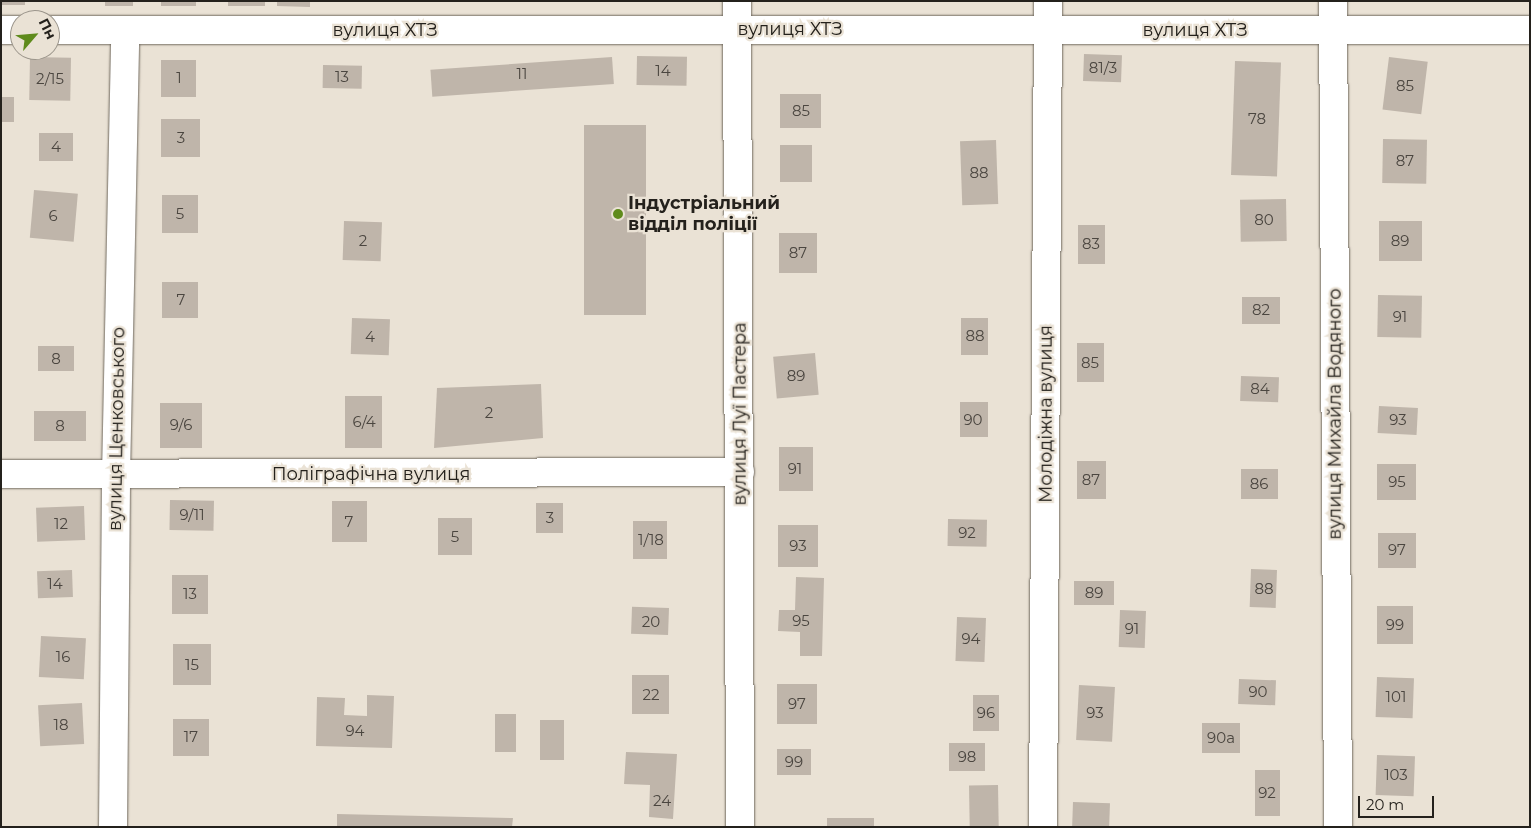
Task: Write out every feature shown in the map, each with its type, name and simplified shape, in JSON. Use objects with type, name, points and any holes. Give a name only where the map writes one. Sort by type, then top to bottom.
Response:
[{"type":"street","name":"вулиця Луї Пастера","points":[[737,1],[740,827]]},
{"type":"street","name":"Молодіжна вулиця","points":[[1043,827],[1048,1]]},
{"type":"street","name":"вулиця Михайла Водяного","points":[[1333,1],[1338,827]]},
{"type":"street","name":"вулиця ХТЗ","points":[[60,30],[1530,30]]},
{"type":"street","name":"вулиця Ценковського","points":[[113,827],[116,476],[125,31]]},
{"type":"street","name":"Поліграфічна вулиця","points":[[1,474],[116,476],[740,472]]},
{"type":"building","points":[[1,1],[25,1],[25,5],[1,5]]},
{"type":"building","points":[[105,1],[133,1],[133,6],[105,6]]},
{"type":"building","points":[[161,1],[196,1],[196,6],[161,6]]},
{"type":"building","points":[[228,1],[265,1],[265,6],[228,6]]},
{"type":"building","points":[[277,1],[310,1],[310,7],[277,6]]},
{"type":"building","points":[[1084,54],[1122,55],[1121,82],[1083,81]]},
{"type":"building","points":[[637,56],[687,57],[686,86],[636,85]]},
{"type":"building","points":[[612,57],[614,84],[432,97],[430,70]]},
{"type":"building","points":[[1389,57],[1428,62],[1421,114],[1383,110]]},
{"type":"building","points":[[60,58],[71,58],[70,101],[29,100],[30,60],[60,60]]},
{"type":"building","points":[[161,60],[196,60],[196,97],[161,97]]},
{"type":"building","points":[[1235,61],[1281,63],[1277,177],[1231,175]]},
{"type":"building","points":[[323,65],[362,66],[362,89],[323,88]]},
{"type":"building","points":[[780,94],[821,94],[821,128],[780,128]]},
{"type":"building","points":[[1,97],[14,97],[14,122],[1,122]]},
{"type":"building","points":[[161,119],[200,119],[200,157],[161,157]]},
{"type":"building","points":[[584,125],[646,125],[646,315],[584,315]]},
{"type":"building","points":[[39,133],[73,133],[73,161],[39,161]]},
{"type":"building","points":[[1383,139],[1427,140],[1426,184],[1382,183]]},
{"type":"building","points":[[996,140],[998,204],[962,205],[960,141]]},
{"type":"building","points":[[780,145],[812,145],[812,182],[780,182]]},
{"type":"building","points":[[34,190],[78,194],[74,242],[30,238]]},
{"type":"building","points":[[162,195],[198,195],[198,233],[162,233]]},
{"type":"building","points":[[1286,199],[1287,241],[1241,242],[1240,200]]},
{"type":"building","points":[[344,221],[382,222],[381,261],[343,260]]},
{"type":"building","points":[[1379,221],[1422,221],[1422,261],[1379,261]]},
{"type":"building","points":[[1078,225],[1105,225],[1105,264],[1078,264]]},
{"type":"building","points":[[779,233],[817,233],[817,273],[779,273]]},
{"type":"building","points":[[162,282],[198,282],[198,318],[162,318]]},
{"type":"building","points":[[1378,295],[1422,296],[1421,338],[1377,337]]},
{"type":"building","points":[[1242,297],[1280,297],[1280,324],[1242,324]]},
{"type":"building","points":[[352,318],[390,319],[389,355],[351,354]]},
{"type":"building","points":[[961,318],[988,318],[988,355],[961,355]]},
{"type":"building","points":[[1077,343],[1104,343],[1104,382],[1077,382]]},
{"type":"building","points":[[38,346],[74,346],[74,371],[38,371]]},
{"type":"building","points":[[815,353],[819,395],[777,399],[773,357]]},
{"type":"building","points":[[1241,376],[1279,377],[1278,402],[1240,401]]},
{"type":"building","points":[[541,384],[543,438],[434,448],[437,388]]},
{"type":"building","points":[[345,396],[382,396],[382,448],[345,448]]},
{"type":"building","points":[[960,402],[988,402],[988,437],[960,437]]},
{"type":"building","points":[[160,403],[202,403],[202,448],[160,448]]},
{"type":"building","points":[[1379,406],[1418,408],[1417,435],[1378,433]]},
{"type":"building","points":[[34,411],[86,411],[86,441],[34,441]]},
{"type":"building","points":[[779,447],[813,447],[813,491],[779,491]]},
{"type":"building","points":[[1077,461],[1106,461],[1106,499],[1077,499]]},
{"type":"building","points":[[1377,464],[1416,464],[1416,500],[1377,500]]},
{"type":"building","points":[[1241,469],[1278,469],[1278,499],[1241,499]]},
{"type":"building","points":[[170,500],[214,501],[213,531],[169,530]]},
{"type":"building","points":[[332,501],[367,501],[367,542],[332,542]]},
{"type":"building","points":[[536,503],[563,503],[563,533],[536,533]]},
{"type":"building","points":[[84,506],[85,540],[37,542],[36,508]]},
{"type":"building","points":[[438,518],[472,518],[472,555],[438,555]]},
{"type":"building","points":[[948,519],[987,520],[987,547],[948,546]]},
{"type":"building","points":[[633,521],[667,521],[667,559],[633,559]]},
{"type":"building","points":[[778,525],[818,525],[818,567],[778,567]]},
{"type":"building","points":[[1378,533],[1416,533],[1416,568],[1378,568]]},
{"type":"building","points":[[1251,569],[1277,570],[1276,608],[1250,607]]},
{"type":"building","points":[[72,570],[73,597],[38,598],[37,571]]},
{"type":"building","points":[[172,575],[208,575],[208,614],[172,614]]},
{"type":"building","points":[[796,577],[824,578],[822,656],[800,656],[800,632],[778,631],[779,610],[795,610]]},
{"type":"building","points":[[1074,581],[1114,581],[1114,605],[1074,605]]},
{"type":"building","points":[[1377,606],[1413,606],[1413,644],[1377,644]]},
{"type":"building","points":[[632,607],[669,608],[668,635],[631,634]]},
{"type":"building","points":[[1120,610],[1146,611],[1145,648],[1119,647]]},
{"type":"building","points":[[957,617],[986,618],[984,662],[955,661]]},
{"type":"building","points":[[41,636],[86,638],[84,679],[39,677]]},
{"type":"building","points":[[173,644],[211,644],[211,685],[173,685]]},
{"type":"building","points":[[632,675],[669,675],[669,714],[632,714]]},
{"type":"building","points":[[1377,677],[1414,678],[1413,718],[1376,717]]},
{"type":"building","points":[[1239,679],[1276,680],[1275,705],[1238,704]]},
{"type":"building","points":[[777,684],[817,684],[817,724],[777,724]]},
{"type":"building","points":[[1079,685],[1115,687],[1112,742],[1076,740]]},
{"type":"building","points":[[367,695],[394,696],[392,748],[316,746],[317,697],[345,698],[344,715],[367,716]]},
{"type":"building","points":[[973,695],[999,695],[999,731],[973,731]]},
{"type":"building","points":[[82,703],[84,744],[40,746],[38,705]]},
{"type":"building","points":[[495,714],[516,714],[516,752],[495,752]]},
{"type":"building","points":[[173,719],[209,719],[209,756],[173,756]]},
{"type":"building","points":[[540,720],[564,720],[564,760],[540,760]]},
{"type":"building","points":[[1202,723],[1240,723],[1240,753],[1202,753]]},
{"type":"building","points":[[949,743],[985,743],[985,771],[949,771]]},
{"type":"building","points":[[777,749],[811,749],[811,775],[777,775]]},
{"type":"building","points":[[626,752],[677,754],[673,819],[649,817],[650,785],[624,784]]},
{"type":"building","points":[[1377,755],[1415,756],[1414,796],[1376,795]]},
{"type":"building","points":[[1255,770],[1280,770],[1280,816],[1255,816]]},
{"type":"building","points":[[998,785],[999,827],[970,827],[969,786]]},
{"type":"building","points":[[1073,802],[1110,803],[1109,827],[1072,827]]},
{"type":"building","points":[[337,814],[513,818],[512,827],[337,827]]},
{"type":"building","points":[[827,818],[874,818],[874,827],[827,827]]},
{"type":"place","name":"Індустріальний відділ поліції","points":[[618,214]]}]
